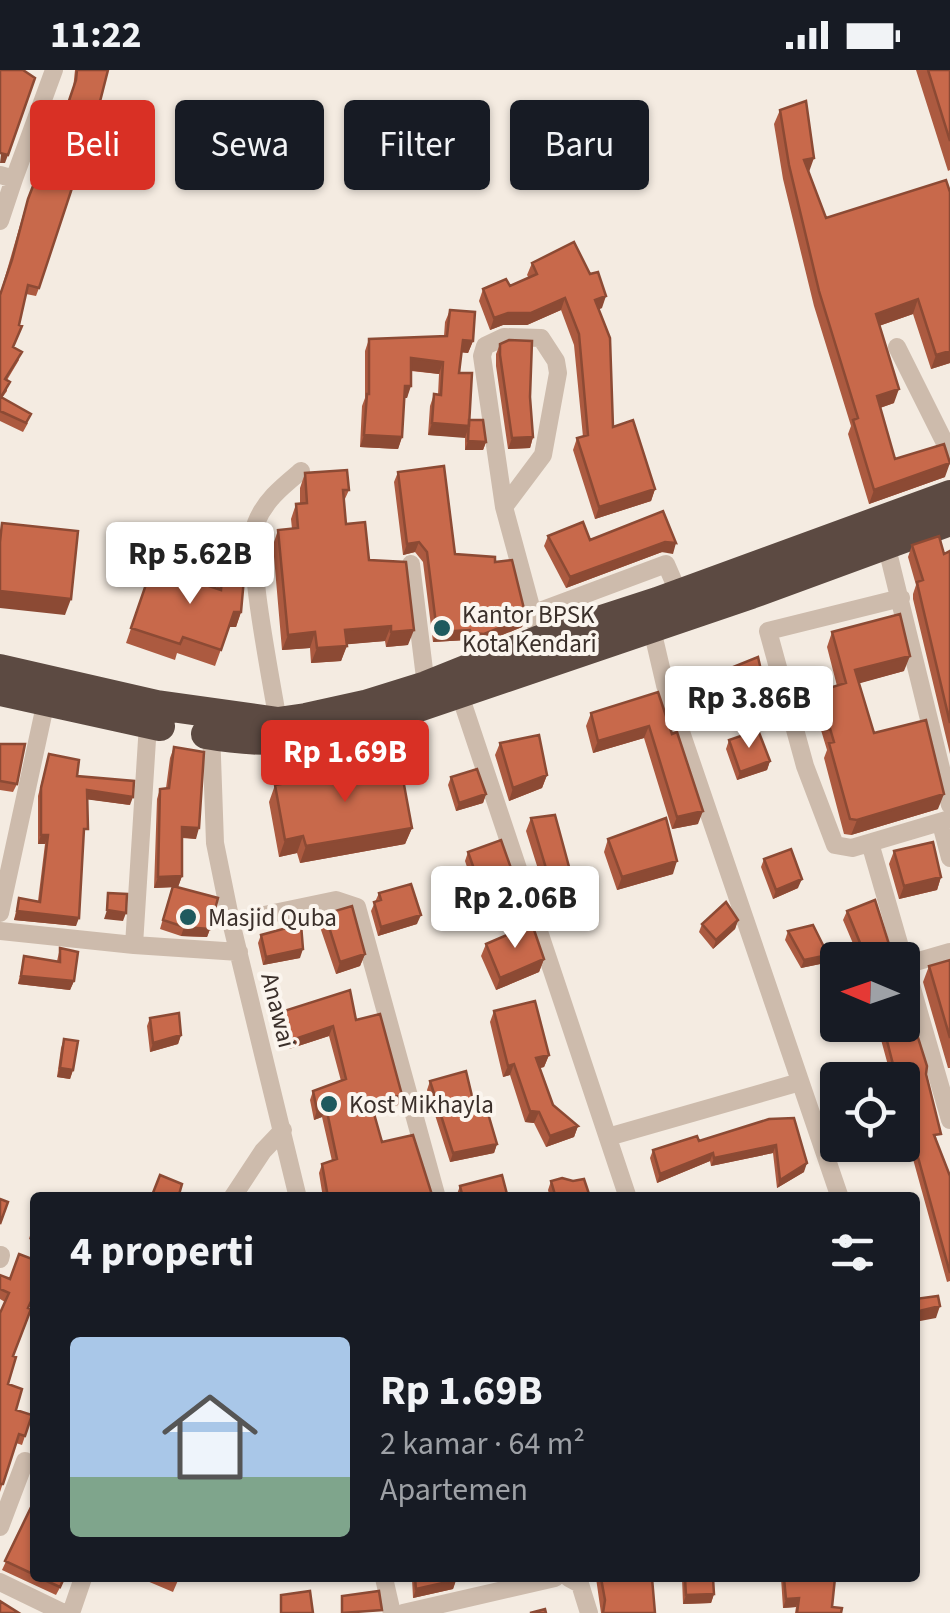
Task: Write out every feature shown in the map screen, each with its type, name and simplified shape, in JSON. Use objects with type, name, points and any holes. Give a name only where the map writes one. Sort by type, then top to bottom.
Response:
[{"type":"highway","points":[[0,669],[148,724],[278,722],[365,705],[426,686],[536,626],[680,594],[950,495]]},
{"type":"highway","points":[[0,691],[84,701],[210,724],[258,741],[299,741],[336,735],[751,594],[950,521]]},
{"type":"street","points":[[0,221],[7,177],[54,70]]},
{"type":"street","points":[[504,507],[543,455],[546,444],[558,373],[556,361],[541,338],[504,338],[485,346],[482,356],[504,507],[536,626]]},
{"type":"street","points":[[896,347],[950,453]]},
{"type":"street","points":[[278,722],[253,560],[254,525],[272,495],[301,472]]},
{"type":"street","points":[[886,544],[950,806]]},
{"type":"street","points":[[411,564],[426,686]]},
{"type":"street","points":[[900,598],[768,631],[805,766],[835,845],[843,848],[870,843],[946,822],[950,858]]},
{"type":"street","points":[[651,626],[665,685],[838,1192]]},
{"type":"street","points":[[460,692],[626,1192]]},
{"type":"street","points":[[0,914],[84,701]]},
{"type":"street","points":[[134,945],[148,724]]},
{"type":"street","name":"Anawai","points":[[210,724],[216,843],[231,922],[297,1192]]},
{"type":"street","points":[[870,843],[899,942]]},
{"type":"street","points":[[231,922],[336,900],[357,907],[435,1192]]},
{"type":"street","points":[[0,931],[239,952]]},
{"type":"street","points":[[920,960],[950,952]]},
{"type":"street","points":[[920,1014],[950,1120]]},
{"type":"street","points":[[608,1137],[800,1082]]},
{"type":"street","points":[[236,1192],[263,1151],[283,1130]]},
{"type":"street","points":[[0,1528],[25,1461]]},
{"type":"street","points":[[0,1582],[73,1611],[82,1582]]},
{"type":"street","points":[[385,1582],[392,1613]]},
{"type":"street","points":[[403,1613],[520,1582]]},
{"type":"street","points":[[577,1582],[588,1613]]},
{"type":"building","points":[[0,70],[23,70],[35,78],[8,155],[0,153]]},
{"type":"building","points":[[77,70],[108,70],[100,100],[69,100]]},
{"type":"building","points":[[928,70],[950,70],[950,141]]},
{"type":"building","points":[[806,101],[814,158],[804,160],[826,218],[946,180],[950,192],[950,351],[936,355],[918,299],[876,314],[899,389],[877,396],[895,459],[944,444],[950,463],[874,490],[789,165],[780,110]]},
{"type":"building","points":[[31,190],[71,190],[39,288],[28,285],[19,325],[22,326],[13,347],[22,352],[5,379],[10,382],[1,397],[31,414],[26,423],[0,411],[0,295]]},
{"type":"building","points":[[574,242],[590,274],[598,272],[606,296],[595,300],[610,338],[613,427],[633,420],[655,489],[599,507],[577,438],[588,435],[579,334],[565,298],[531,313],[508,313],[494,318],[483,289],[506,279],[510,286],[537,274],[532,263]]},
{"type":"building","points":[[450,310],[475,312],[473,341],[463,340],[459,373],[472,373],[469,426],[432,423],[434,394],[441,395],[443,362],[411,358],[411,386],[405,386],[402,437],[364,435],[369,339],[447,336]]},
{"type":"building","points":[[509,340],[532,341],[533,437],[512,438],[500,355],[500,344]]},
{"type":"building","points":[[469,420],[483,420],[486,442],[468,441]]},
{"type":"building","points":[[444,466],[455,554],[495,557],[495,562],[512,560],[526,617],[484,634],[470,630],[437,632],[427,552],[419,542],[407,544],[398,472]]},
{"type":"building","points":[[347,470],[349,490],[343,490],[346,524],[365,522],[369,560],[406,562],[414,630],[391,632],[391,626],[345,630],[347,646],[317,648],[315,632],[288,635],[278,530],[298,528],[296,504],[307,503],[305,473]]},
{"type":"building","points":[[663,511],[676,543],[665,542],[570,577],[548,536],[583,522],[590,540]]},
{"type":"building","points":[[2,523],[78,531],[71,599],[0,591]]},
{"type":"building","points":[[939,536],[944,554],[950,551],[950,723],[917,582],[923,580],[912,545]]},
{"type":"building","points":[[223,565],[245,567],[241,612],[234,612],[221,650],[183,637],[180,644],[131,628],[152,567],[221,590]]},
{"type":"building","points":[[900,614],[910,656],[855,670],[874,733],[926,720],[944,794],[850,819],[819,691],[846,683],[832,632]]},
{"type":"building","points":[[758,657],[766,692],[716,707],[706,678]]},
{"type":"building","points":[[658,692],[672,734],[677,732],[703,811],[677,817],[649,726],[598,741],[591,713]]},
{"type":"building","points":[[758,730],[770,761],[740,772],[729,740]]},
{"type":"building","points":[[539,735],[547,775],[513,788],[500,743]]},
{"type":"building","points":[[0,744],[25,744],[17,784],[0,781]]},
{"type":"building","points":[[174,747],[204,752],[199,828],[182,827],[182,876],[158,877],[160,789],[169,788]]},
{"type":"building","points":[[49,754],[79,760],[77,776],[134,781],[133,797],[87,790],[88,829],[84,829],[79,918],[17,911],[19,898],[40,902],[48,835],[41,835],[41,788]]},
{"type":"building","points":[[400,763],[412,828],[306,846],[303,836],[285,840],[275,785]]},
{"type":"building","points":[[477,769],[486,794],[459,803],[451,777]]},
{"type":"building","points":[[555,815],[575,889],[554,895],[531,818]]},
{"type":"building","points":[[666,818],[677,861],[622,877],[608,839]]},
{"type":"building","points":[[501,840],[512,871],[479,883],[468,852]]},
{"type":"building","points":[[933,842],[941,877],[904,886],[894,851]]},
{"type":"building","points":[[791,849],[802,879],[776,890],[764,859]]},
{"type":"building","points":[[411,884],[421,915],[381,927],[374,902],[381,900],[379,893]]},
{"type":"building","name":"Masjid Quba","points":[[173,886],[218,898],[210,929],[163,920]]},
{"type":"building","points":[[108,893],[127,894],[126,913],[107,910]]},
{"type":"building","points":[[875,900],[888,942],[860,942],[847,911]]},
{"type":"building","points":[[726,902],[738,920],[716,940],[702,924]]},
{"type":"building","points":[[352,906],[365,954],[340,962],[325,914]]},
{"type":"building","points":[[301,924],[303,949],[266,957],[261,935]]},
{"type":"building","points":[[532,924],[544,959],[500,978],[486,944]]},
{"type":"building","points":[[813,925],[822,942],[820,957],[804,960],[788,931]]},
{"type":"building","points":[[60,948],[78,952],[74,981],[21,976],[24,956],[60,962]]},
{"type":"building","points":[[950,960],[950,1038],[929,966]]},
{"type":"building","points":[[350,990],[356,1020],[380,1014],[402,1095],[371,1103],[382,1142],[413,1135],[431,1192],[327,1192],[322,1164],[337,1159],[326,1107],[317,1110],[313,1091],[346,1079],[333,1026],[292,1040],[284,1011]]},
{"type":"building","points":[[535,1001],[549,1055],[536,1058],[553,1105],[578,1126],[550,1136],[539,1112],[530,1111],[514,1064],[508,1066],[494,1011]]},
{"type":"building","points":[[179,1013],[181,1035],[153,1043],[150,1018]]},
{"type":"building","points":[[64,1039],[78,1041],[73,1070],[60,1068]]},
{"type":"building","points":[[887,1042],[919,1042],[941,1134],[934,1135],[950,1176],[950,1273],[919,1162],[920,1062],[892,1062]]},
{"type":"building","points":[[466,1071],[476,1113],[487,1110],[497,1144],[453,1153],[430,1081]]},
{"type":"building","points":[[794,1118],[807,1163],[780,1180],[776,1145],[714,1158],[713,1153],[660,1174],[653,1150],[697,1136],[699,1141],[769,1119]]},
{"type":"building","points":[[160,1175],[182,1184],[180,1192],[153,1192]]},
{"type":"building","points":[[502,1175],[506,1192],[462,1192],[460,1186]]},
{"type":"building","points":[[584,1179],[588,1192],[554,1192],[551,1181]]},
{"type":"building","points":[[0,1199],[8,1202],[0,1224]]},
{"type":"building","points":[[19,1254],[30,1258],[30,1312],[13,1356],[16,1357],[8,1384],[22,1389],[16,1410],[30,1414],[30,1421],[25,1436],[19,1434],[0,1484],[0,1313],[9,1293],[0,1289],[0,1275],[10,1279]]},
{"type":"building","points":[[938,1296],[940,1306],[920,1311],[920,1298]]},
{"type":"building","points":[[30,1509],[30,1573],[5,1561]]},
{"type":"building","points":[[415,1582],[447,1582],[416,1589]]},
{"type":"building","points":[[602,1582],[652,1582],[655,1613],[603,1613]]},
{"type":"building","points":[[685,1582],[713,1582],[714,1594],[686,1595]]},
{"type":"building","points":[[784,1582],[835,1582],[832,1607],[842,1608],[841,1613],[797,1613],[799,1598],[786,1599]]},
{"type":"building","points":[[310,1591],[313,1613],[281,1613],[281,1595]]},
{"type":"building","points":[[379,1591],[382,1610],[342,1613],[342,1596]]},
{"type":"building","points":[[0,1601],[19,1613],[0,1613]]},
{"type":"place","name":"Kantor BPSK Kota Kendari","points":[[442,628]]},
{"type":"place","name":"Masjid Quba","points":[[188,917]]},
{"type":"place","name":"Kost Mikhayla","points":[[329,1104]]}]
